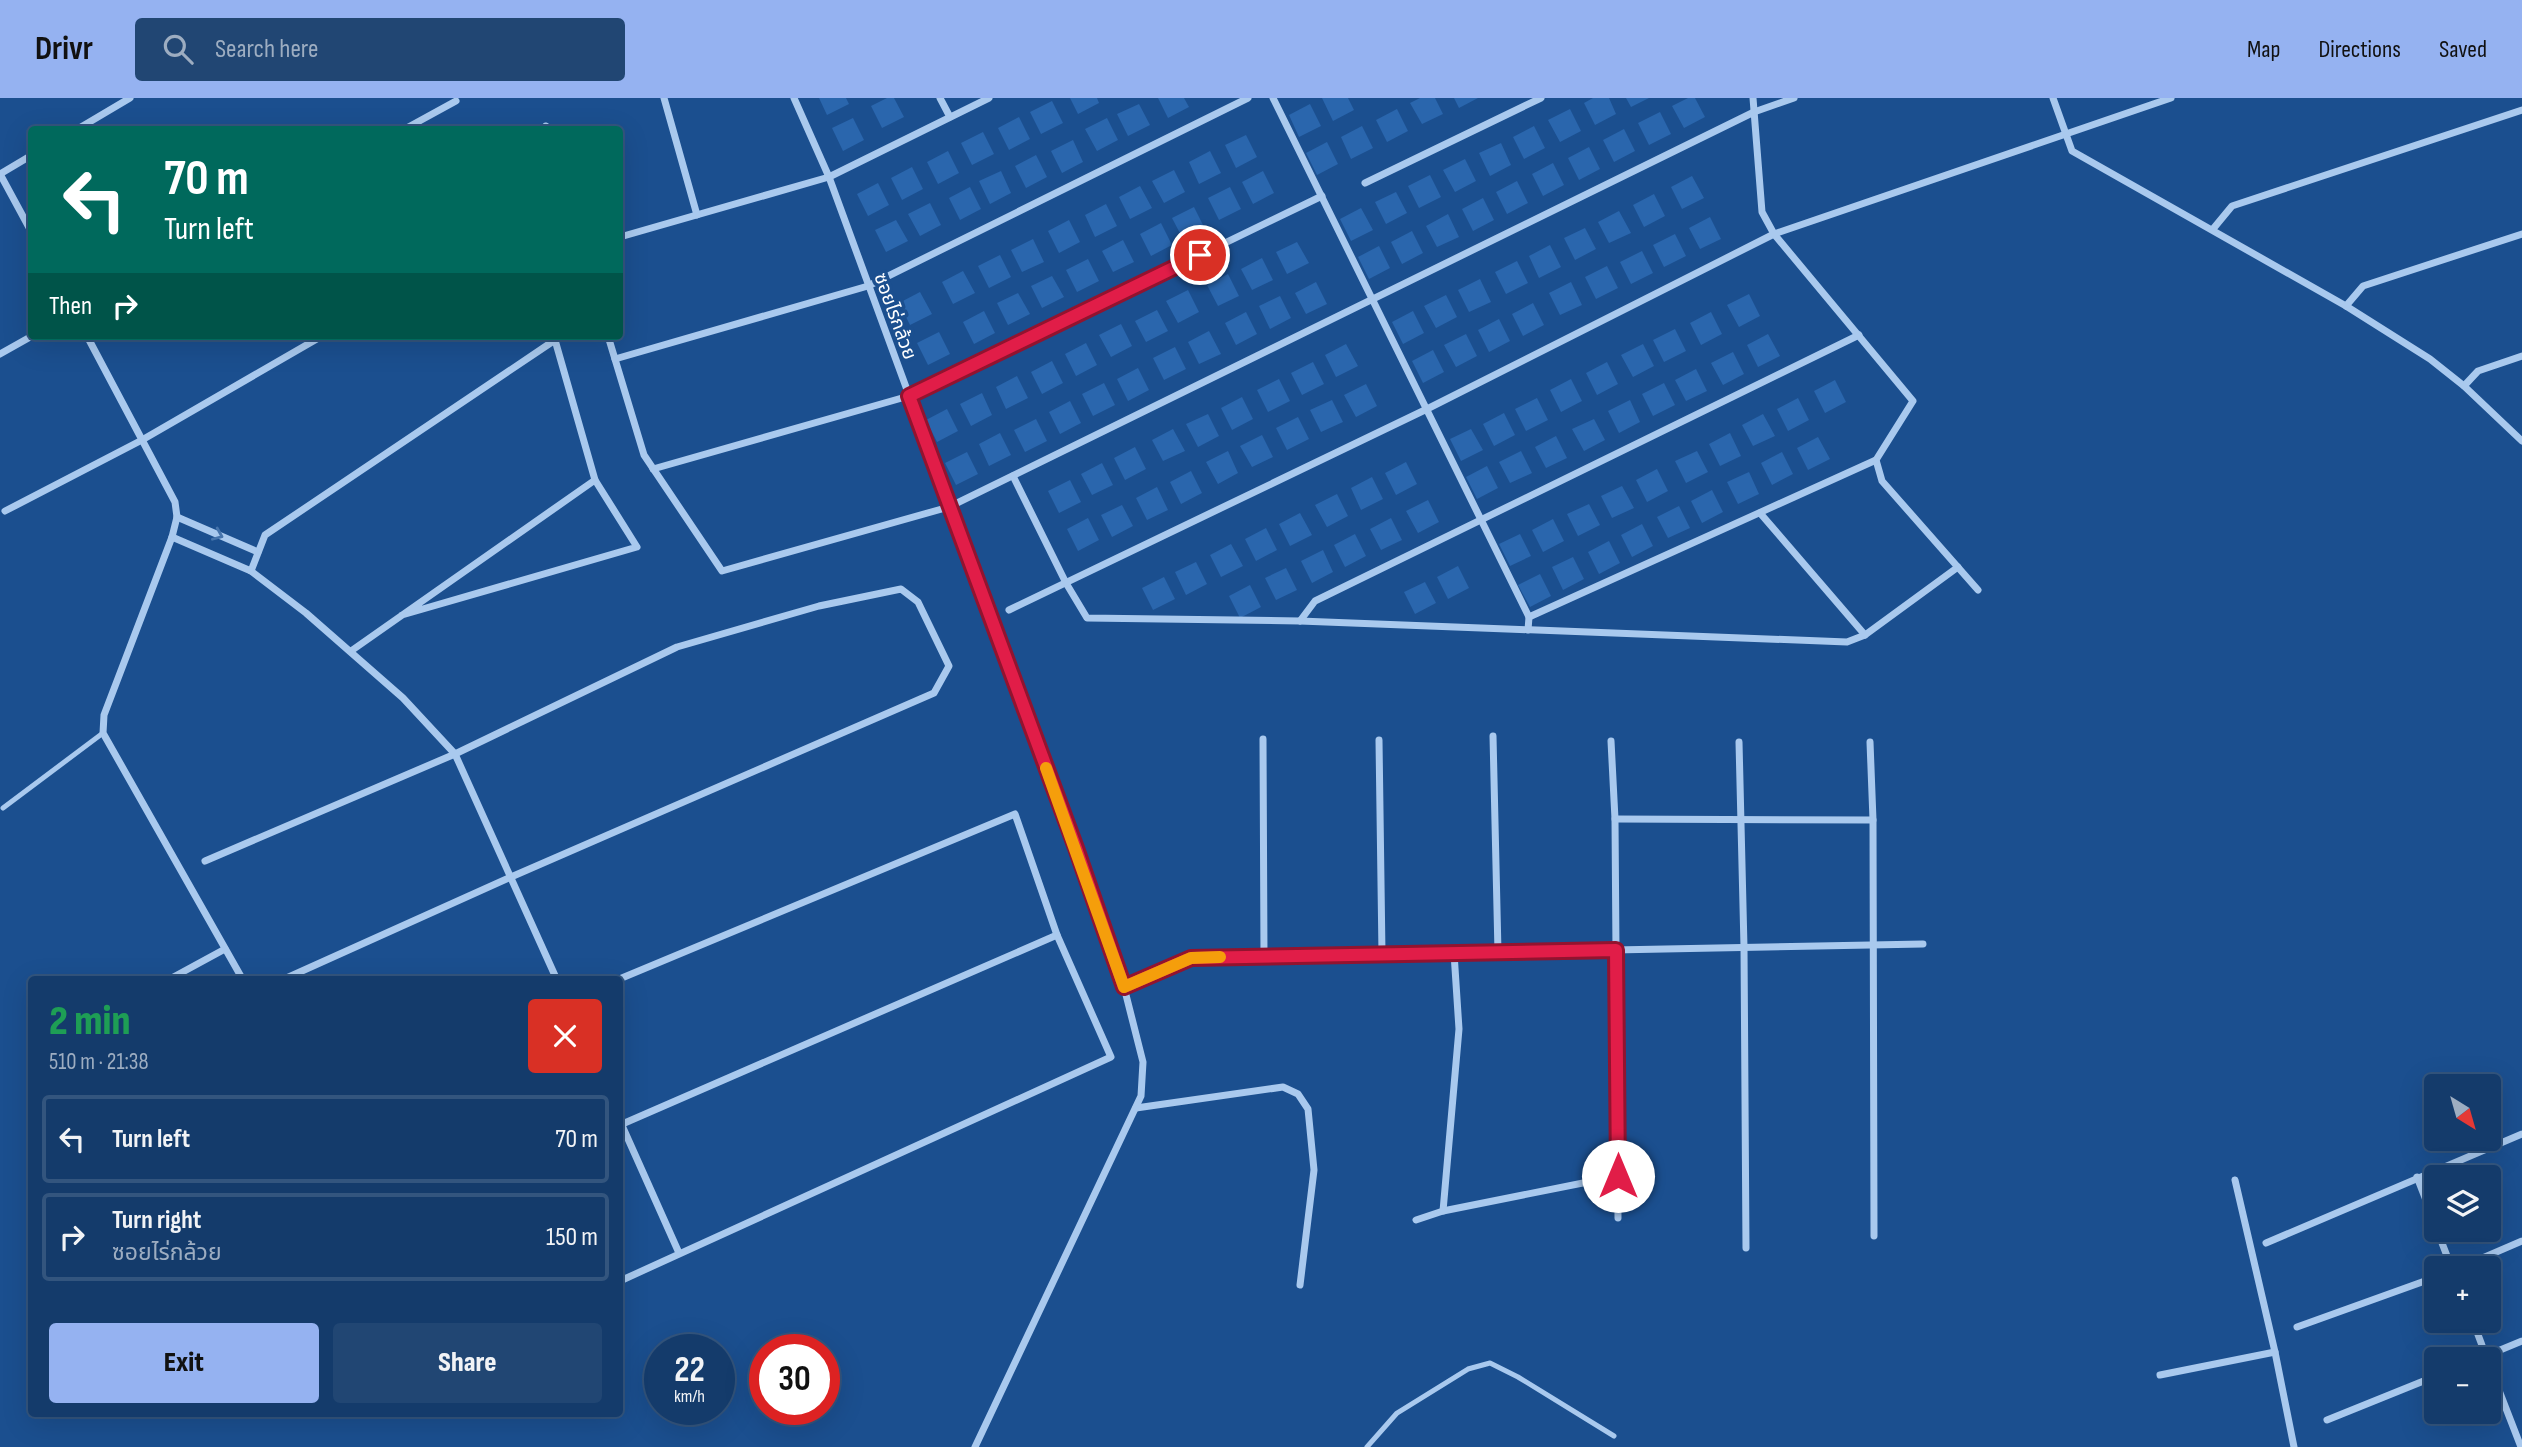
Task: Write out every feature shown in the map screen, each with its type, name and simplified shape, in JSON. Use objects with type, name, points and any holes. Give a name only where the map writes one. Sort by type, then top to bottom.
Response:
[{"type":"street","points":[[83,126],[130,98]]},
{"type":"street","points":[[664,98],[697,215]]},
{"type":"street","name":"ซอยไร่กล้วย","points":[[794,98],[829,177],[1076,848],[1124,987],[1143,1062],[1141,1096],[1136,1108],[977,1447]]},
{"type":"street","points":[[940,98],[950,117]]},
{"type":"street","points":[[623,236],[829,177],[989,98]]},
{"type":"street","points":[[615,359],[868,286],[1248,98]]},
{"type":"street","points":[[1273,98],[1530,617],[1528,630]]},
{"type":"street","points":[[1365,183],[1541,98]]},
{"type":"street","points":[[1530,617],[1876,460],[1913,401],[1774,234],[1762,212],[1753,98]]},
{"type":"street","points":[[609,340],[644,455],[722,571],[949,507],[1754,112],[1794,98]]},
{"type":"street","points":[[2053,98],[2072,151],[2346,306],[2430,359],[2464,386],[2522,440]]},
{"type":"street","points":[[1009,610],[1427,409],[1774,234],[2171,98]]},
{"type":"street","points":[[411,126],[456,102]]},
{"type":"street","points":[[2213,229],[2232,206],[2522,110]]},
{"type":"street","points":[[28,157],[0,174],[28,226]]},
{"type":"street","points":[[653,469],[909,396],[1322,196]]},
{"type":"street","points":[[2346,306],[2363,286],[2522,234]]},
{"type":"street","points":[[1300,621],[1315,601],[1859,335]]},
{"type":"street","points":[[0,354],[28,338]]},
{"type":"street","points":[[89,340],[175,502],[177,517],[172,537],[104,715],[103,733],[241,976]]},
{"type":"street","points":[[5,511],[142,440],[315,340]]},
{"type":"street","points":[[251,571],[265,535],[555,340],[595,481],[637,547],[402,615]]},
{"type":"street","points":[[2464,386],[2478,371],[2522,356]]},
{"type":"street","points":[[1876,460],[1882,481],[1978,590]]},
{"type":"street","points":[[1013,476],[1066,583],[1087,618],[1300,621],[1847,642],[1865,635],[1958,567]]},
{"type":"street","points":[[351,651],[595,481]]},
{"type":"street","points":[[1760,513],[1865,635]]},
{"type":"street","points":[[177,517],[258,552]]},
{"type":"street","points":[[172,537],[251,571],[351,651],[403,698],[455,754],[554,976]]},
{"type":"street","points":[[205,862],[455,754],[677,647],[819,606],[901,589],[918,602],[949,666],[934,693],[291,976]]},
{"type":"street","points":[[1493,736],[1498,952]]},
{"type":"street","points":[[1263,739],[1264,956]]},
{"type":"street","points":[[1379,740],[1382,954]]},
{"type":"street","points":[[1611,741],[1615,818],[1618,1218]]},
{"type":"street","points":[[1739,742],[1744,947],[1746,1248]]},
{"type":"street","points":[[1870,742],[1873,820],[1874,1236]]},
{"type":"street","points":[[623,977],[1014,814],[1057,935],[1111,1057],[623,1280]]},
{"type":"street","points":[[1615,818],[1873,820]]},
{"type":"street","points":[[623,1122],[1057,935]]},
{"type":"street","points":[[1124,987],[1191,958],[1923,944]]},
{"type":"street","points":[[175,976],[225,949]]},
{"type":"street","points":[[1443,1211],[1459,1029],[1454,953]]},
{"type":"street","points":[[1136,1108],[1283,1087],[1298,1094],[1308,1108],[1314,1170],[1300,1285]]},
{"type":"street","points":[[623,1130],[679,1253]]},
{"type":"street","points":[[2266,1243],[2522,1134]]},
{"type":"street","points":[[1416,1220],[1443,1211],[1618,1176]]},
{"type":"street","points":[[2417,1177],[2424,1195]]},
{"type":"street","points":[[2235,1180],[2294,1447]]},
{"type":"street","points":[[2486,1256],[2522,1241]]},
{"type":"street","points":[[2297,1328],[2424,1281]]},
{"type":"street","points":[[2501,1352],[2522,1341]]},
{"type":"street","points":[[2160,1375],[2275,1352]]},
{"type":"street","points":[[2327,1420],[2424,1381]]},
{"type":"street","points":[[2501,1395],[2521,1447]]},
{"type":"lane","points":[[3,808],[103,733]]},
{"type":"lane","points":[[1367,1447],[1397,1413],[1468,1369],[1490,1363],[1518,1377],[1614,1436]]},
{"type":"building","points":[[819,98],[846,98],[849,104],[827,115]]},
{"type":"building","points":[[887,98],[894,98],[904,117],[882,128],[871,106]]},
{"type":"building","points":[[1070,98],[1097,98],[1099,103],[1078,114]]},
{"type":"building","points":[[1158,98],[1184,98],[1189,107],[1168,118]]},
{"type":"building","points":[[1322,98],[1348,98],[1354,110],[1333,121]]},
{"type":"building","points":[[1420,98],[1435,98],[1443,114],[1422,124],[1410,103]]},
{"type":"building","points":[[1454,98],[1478,98],[1459,108]]},
{"type":"building","points":[[1593,98],[1609,98],[1616,114],[1595,125],[1584,103]]},
{"type":"building","points":[[1626,98],[1649,98],[1631,107]]},
{"type":"building","points":[[1688,98],[1695,98],[1705,117],[1684,128],[1672,106]]},
{"type":"building","points":[[1052,101],[1063,123],[1041,134],[1030,112]]},
{"type":"building","points":[[1139,104],[1150,125],[1128,136],[1117,114]]},
{"type":"building","points":[[1310,104],[1321,126],[1299,137],[1289,115]]},
{"type":"building","points":[[1397,109],[1408,131],[1387,142],[1376,120]]},
{"type":"building","points":[[1570,109],[1581,131],[1560,142],[1548,120]]},
{"type":"building","points":[[1660,112],[1671,134],[1649,145],[1638,123]]},
{"type":"building","points":[[1019,117],[1030,139],[1009,150],[998,128]]},
{"type":"building","points":[[853,118],[864,140],[843,151],[832,128]]},
{"type":"building","points":[[1107,118],[1118,140],[1097,151],[1085,129]]},
{"type":"building","points":[[1362,126],[1373,148],[1351,159],[1341,137]]},
{"type":"building","points":[[1534,126],[1545,148],[1524,159],[1513,137]]},
{"type":"building","points":[[1624,129],[1635,151],[1614,162],[1603,140]]},
{"type":"building","points":[[983,132],[994,154],[972,165],[961,143]]},
{"type":"building","points":[[1246,135],[1257,157],[1236,168],[1225,145]]},
{"type":"building","points":[[1073,140],[1083,162],[1062,173],[1051,151]]},
{"type":"building","points":[[1327,142],[1338,164],[1317,175],[1306,153]]},
{"type":"building","points":[[1501,143],[1511,165],[1490,176],[1479,153]]},
{"type":"building","points":[[1589,147],[1600,169],[1579,180],[1568,158]]},
{"type":"building","points":[[948,151],[959,173],[938,184],[927,162]]},
{"type":"building","points":[[1210,151],[1221,173],[1199,184],[1189,162]]},
{"type":"building","points":[[1036,155],[1047,177],[1026,188],[1015,166]]},
{"type":"building","points":[[1465,159],[1476,181],[1455,192],[1443,170]]},
{"type":"building","points":[[1553,163],[1564,185],[1543,196],[1532,174]]},
{"type":"building","points":[[912,167],[923,189],[902,200],[891,178]]},
{"type":"building","points":[[1174,170],[1185,192],[1164,203],[1152,181]]},
{"type":"building","points":[[1001,171],[1011,193],[990,204],[979,181]]},
{"type":"building","points":[[1263,171],[1274,193],[1253,204],[1242,182]]},
{"type":"building","points":[[1430,175],[1441,197],[1419,208],[1408,186]]},
{"type":"building","points":[[1692,176],[1704,198],[1682,209],[1671,187]]},
{"type":"building","points":[[1517,181],[1528,203],[1507,214],[1496,192]]},
{"type":"building","points":[[878,183],[889,205],[868,216],[857,194]]},
{"type":"building","points":[[1140,186],[1152,208],[1130,219],[1119,197]]},
{"type":"building","points":[[970,187],[981,209],[960,220],[949,198]]},
{"type":"building","points":[[1230,187],[1241,209],[1219,220],[1208,198]]},
{"type":"building","points":[[1396,192],[1407,213],[1386,224],[1375,202]]},
{"type":"building","points":[[1654,194],[1665,216],[1644,227],[1633,205]]},
{"type":"building","points":[[1483,198],[1494,220],[1473,231],[1462,209]]},
{"type":"building","points":[[930,203],[941,225],[920,236],[908,214]]},
{"type":"building","points":[[1106,204],[1117,226],[1095,237],[1085,215]]},
{"type":"building","points":[[1194,207],[1205,229],[1183,239],[1172,218]]},
{"type":"building","points":[[1361,208],[1373,230],[1351,241],[1340,219]]},
{"type":"building","points":[[1619,211],[1631,233],[1609,243],[1598,222]]},
{"type":"building","points":[[1448,214],[1459,237],[1437,247],[1426,226]]},
{"type":"building","points":[[1710,217],[1721,239],[1700,249],[1689,228]]},
{"type":"building","points":[[896,220],[908,241],[886,252],[875,230]]},
{"type":"building","points":[[1069,220],[1080,242],[1059,253],[1048,231]]},
{"type":"building","points":[[1161,223],[1172,245],[1151,256],[1140,234]]},
{"type":"building","points":[[1585,228],[1596,249],[1575,260],[1564,238]]},
{"type":"building","points":[[1412,231],[1423,253],[1402,264],[1391,242]]},
{"type":"building","points":[[1675,234],[1686,256],[1664,267],[1653,245]]},
{"type":"building","points":[[1033,239],[1044,262],[1022,272],[1011,250]]},
{"type":"building","points":[[1123,240],[1134,262],[1113,272],[1102,251]]},
{"type":"building","points":[[1297,242],[1309,263],[1287,274],[1276,252]]},
{"type":"building","points":[[1550,245],[1561,267],[1539,278],[1529,256]]},
{"type":"building","points":[[1379,246],[1390,268],[1369,279],[1358,257]]},
{"type":"building","points":[[1642,251],[1653,273],[1631,284],[1620,262]]},
{"type":"building","points":[[1000,255],[1011,277],[989,288],[978,266]]},
{"type":"building","points":[[1262,258],[1273,280],[1252,290],[1241,269]]},
{"type":"building","points":[[1088,259],[1099,281],[1077,292],[1066,270]]},
{"type":"building","points":[[1517,261],[1528,283],[1506,294],[1495,272]]},
{"type":"building","points":[[1607,266],[1618,288],[1596,299],[1585,277]]},
{"type":"building","points":[[963,271],[975,293],[953,304],[942,282]]},
{"type":"building","points":[[1228,274],[1239,296],[1218,306],[1207,285]]},
{"type":"building","points":[[1052,276],[1064,297],[1042,308],[1031,286]]},
{"type":"building","points":[[1480,279],[1491,302],[1469,312],[1458,290]]},
{"type":"building","points":[[1316,282],[1327,304],[1306,314],[1295,293]]},
{"type":"building","points":[[1571,282],[1582,305],[1560,315],[1549,293]]},
{"type":"building","points":[[1188,290],[1199,312],[1178,323],[1166,301]]},
{"type":"building","points":[[920,292],[932,314],[910,325],[899,303]]},
{"type":"building","points":[[1018,293],[1030,314],[1008,325],[997,303]]},
{"type":"building","points":[[1749,294],[1760,316],[1739,327],[1727,305]]},
{"type":"building","points":[[1446,295],[1457,317],[1436,328],[1424,306]]},
{"type":"building","points":[[1280,296],[1291,318],[1270,329],[1259,306]]},
{"type":"building","points":[[1533,303],[1544,325],[1523,336],[1512,314]]},
{"type":"building","points":[[1157,310],[1168,331],[1146,342],[1135,321]]},
{"type":"building","points":[[984,311],[995,333],[974,344],[963,322]]},
{"type":"building","points":[[1413,311],[1424,333],[1403,344],[1392,322]]},
{"type":"building","points":[[1246,312],[1257,334],[1236,345],[1225,323]]},
{"type":"building","points":[[1711,312],[1722,334],[1701,345],[1690,323]]},
{"type":"building","points":[[1499,319],[1510,341],[1489,352],[1478,330]]},
{"type":"building","points":[[1121,324],[1132,346],[1111,357],[1099,335]]},
{"type":"building","points":[[1675,329],[1686,351],[1664,362],[1653,340]]},
{"type":"building","points":[[1209,331],[1221,354],[1199,364],[1188,342]]},
{"type":"building","points":[[939,332],[950,354],[928,365],[917,343]]},
{"type":"building","points":[[1466,334],[1477,356],[1456,367],[1444,345]]},
{"type":"building","points":[[1768,334],[1780,356],[1758,367],[1747,345]]},
{"type":"building","points":[[1086,343],[1097,365],[1076,376],[1065,354]]},
{"type":"building","points":[[1346,344],[1358,366],[1336,377],[1325,355]]},
{"type":"building","points":[[1643,344],[1654,366],[1633,377],[1621,355]]},
{"type":"building","points":[[1175,347],[1186,369],[1164,380],[1153,358]]},
{"type":"building","points":[[1433,350],[1444,372],[1423,383],[1412,361]]},
{"type":"building","points":[[1733,352],[1744,374],[1723,385],[1711,363]]},
{"type":"building","points":[[1052,361],[1063,383],[1042,394],[1031,372]]},
{"type":"building","points":[[1313,362],[1324,384],[1302,395],[1291,373]]},
{"type":"building","points":[[1607,362],[1618,384],[1597,395],[1586,373]]},
{"type":"building","points":[[1138,368],[1149,390],[1128,401],[1117,379]]},
{"type":"building","points":[[1696,369],[1707,391],[1686,401],[1675,380]]},
{"type":"building","points":[[1017,376],[1028,398],[1006,409],[996,387]]},
{"type":"building","points":[[1279,379],[1290,401],[1268,412],[1257,390]]},
{"type":"building","points":[[1571,379],[1582,401],[1561,412],[1550,390]]},
{"type":"building","points":[[1835,380],[1846,402],[1825,413],[1814,391]]},
{"type":"building","points":[[1104,383],[1115,405],[1093,416],[1082,394]]},
{"type":"building","points":[[1664,383],[1675,405],[1653,416],[1642,394]]},
{"type":"building","points":[[1366,384],[1377,406],[1356,417],[1344,395]]},
{"type":"building","points":[[982,393],[992,415],[971,426],[960,404]]},
{"type":"building","points":[[1242,397],[1253,419],[1232,430],[1221,408]]},
{"type":"building","points":[[1537,398],[1548,420],[1526,431],[1515,409]]},
{"type":"building","points":[[1798,398],[1809,420],[1788,431],[1777,409]]},
{"type":"building","points":[[1332,400],[1343,422],[1321,432],[1310,410]]},
{"type":"building","points":[[1630,400],[1640,422],[1619,433],[1608,411]]},
{"type":"building","points":[[1070,401],[1081,423],[1060,434],[1049,412]]},
{"type":"building","points":[[947,409],[958,431],[937,442],[926,420]]},
{"type":"building","points":[[1504,413],[1515,435],[1494,446],[1483,424]]},
{"type":"building","points":[[1208,414],[1219,436],[1198,447],[1186,424]]},
{"type":"building","points":[[1763,414],[1775,436],[1753,446],[1742,425]]},
{"type":"building","points":[[1298,417],[1309,439],[1287,450],[1276,428]]},
{"type":"building","points":[[1036,419],[1047,441],[1025,452],[1014,430]]},
{"type":"building","points":[[1594,419],[1605,440],[1584,451],[1572,429]]},
{"type":"building","points":[[1173,429],[1185,451],[1163,461],[1152,440]]},
{"type":"building","points":[[1471,429],[1483,450],[1461,461],[1450,439]]},
{"type":"building","points":[[1000,433],[1011,455],[989,466],[979,444]]},
{"type":"building","points":[[1730,433],[1741,456],[1720,466],[1709,444]]},
{"type":"building","points":[[1262,435],[1273,457],[1252,467],[1240,446]]},
{"type":"building","points":[[1556,436],[1567,458],[1546,468],[1535,447]]},
{"type":"building","points":[[1818,437],[1830,459],[1808,470],[1797,448]]},
{"type":"building","points":[[1135,447],[1146,469],[1125,480],[1114,458]]},
{"type":"building","points":[[1228,451],[1238,473],[1218,484],[1206,462]]},
{"type":"building","points":[[1521,451],[1532,473],[1510,483],[1499,462]]},
{"type":"building","points":[[1697,451],[1708,472],[1686,483],[1675,461]]},
{"type":"building","points":[[967,452],[978,474],[956,485],[945,463]]},
{"type":"building","points":[[1782,452],[1793,474],[1772,485],[1761,463]]},
{"type":"building","points":[[1406,462],[1417,484],[1396,495],[1385,473]]},
{"type":"building","points":[[1102,463],[1113,485],[1092,495],[1081,474]]},
{"type":"building","points":[[1487,466],[1498,488],[1477,499],[1466,477]]},
{"type":"building","points":[[1657,469],[1668,491],[1647,502],[1636,480]]},
{"type":"building","points":[[1191,471],[1202,493],[1181,504],[1170,482]]},
{"type":"building","points":[[1749,472],[1759,494],[1738,504],[1727,482]]},
{"type":"building","points":[[1372,477],[1383,499],[1361,510],[1351,488]]},
{"type":"building","points":[[1070,480],[1081,502],[1059,513],[1048,491]]},
{"type":"building","points":[[1622,486],[1634,508],[1612,518],[1601,496]]},
{"type":"building","points":[[1157,487],[1168,510],[1147,520],[1136,498]]},
{"type":"building","points":[[1712,490],[1723,512],[1702,523],[1691,501]]},
{"type":"building","points":[[1337,494],[1348,516],[1327,527],[1315,505]]},
{"type":"building","points":[[1428,500],[1439,522],[1418,533],[1406,511]]},
{"type":"building","points":[[1589,504],[1600,525],[1578,536],[1567,514]]},
{"type":"building","points":[[1122,505],[1133,526],[1112,537],[1101,515]]},
{"type":"building","points":[[1679,506],[1690,528],[1668,538],[1657,517]]},
{"type":"building","points":[[1300,513],[1312,535],[1290,546],[1279,524]]},
{"type":"building","points":[[1088,518],[1099,540],[1078,551],[1067,529]]},
{"type":"building","points":[[1391,518],[1402,540],[1381,550],[1370,529]]},
{"type":"building","points":[[1553,519],[1564,541],[1543,552],[1532,530]]},
{"type":"building","points":[[1642,524],[1653,546],[1632,557],[1621,535]]},
{"type":"building","points":[[1266,528],[1277,550],[1256,561],[1245,539]]},
{"type":"building","points":[[1355,534],[1366,556],[1345,567],[1334,545]]},
{"type":"building","points":[[1520,534],[1531,556],[1510,566],[1499,544]]},
{"type":"building","points":[[1609,541],[1620,563],[1599,574],[1588,552]]},
{"type":"building","points":[[1231,544],[1243,566],[1221,577],[1210,555]]},
{"type":"building","points":[[1323,550],[1333,572],[1312,583],[1301,561]]},
{"type":"building","points":[[1573,557],[1584,579],[1563,590],[1552,567]]},
{"type":"building","points":[[1196,562],[1207,584],[1186,595],[1175,572]]},
{"type":"building","points":[[1458,566],[1469,588],[1448,599],[1437,577]]},
{"type":"building","points":[[1286,568],[1297,590],[1276,600],[1265,578]]},
{"type":"building","points":[[1540,574],[1551,596],[1530,607],[1518,585]]},
{"type":"building","points":[[1164,577],[1175,599],[1153,610],[1142,588]]},
{"type":"building","points":[[1425,582],[1436,603],[1415,614],[1404,592]]},
{"type":"building","points":[[1250,585],[1261,607],[1240,618],[1229,596]]},
{"type":"slow traffic","points":[[1046,768],[1124,987],[1191,958],[1220,957]]},
{"type":"route","points":[[1200,255],[909,396],[1076,848],[1124,987],[1191,958],[1616,950],[1618,1176]]}]
